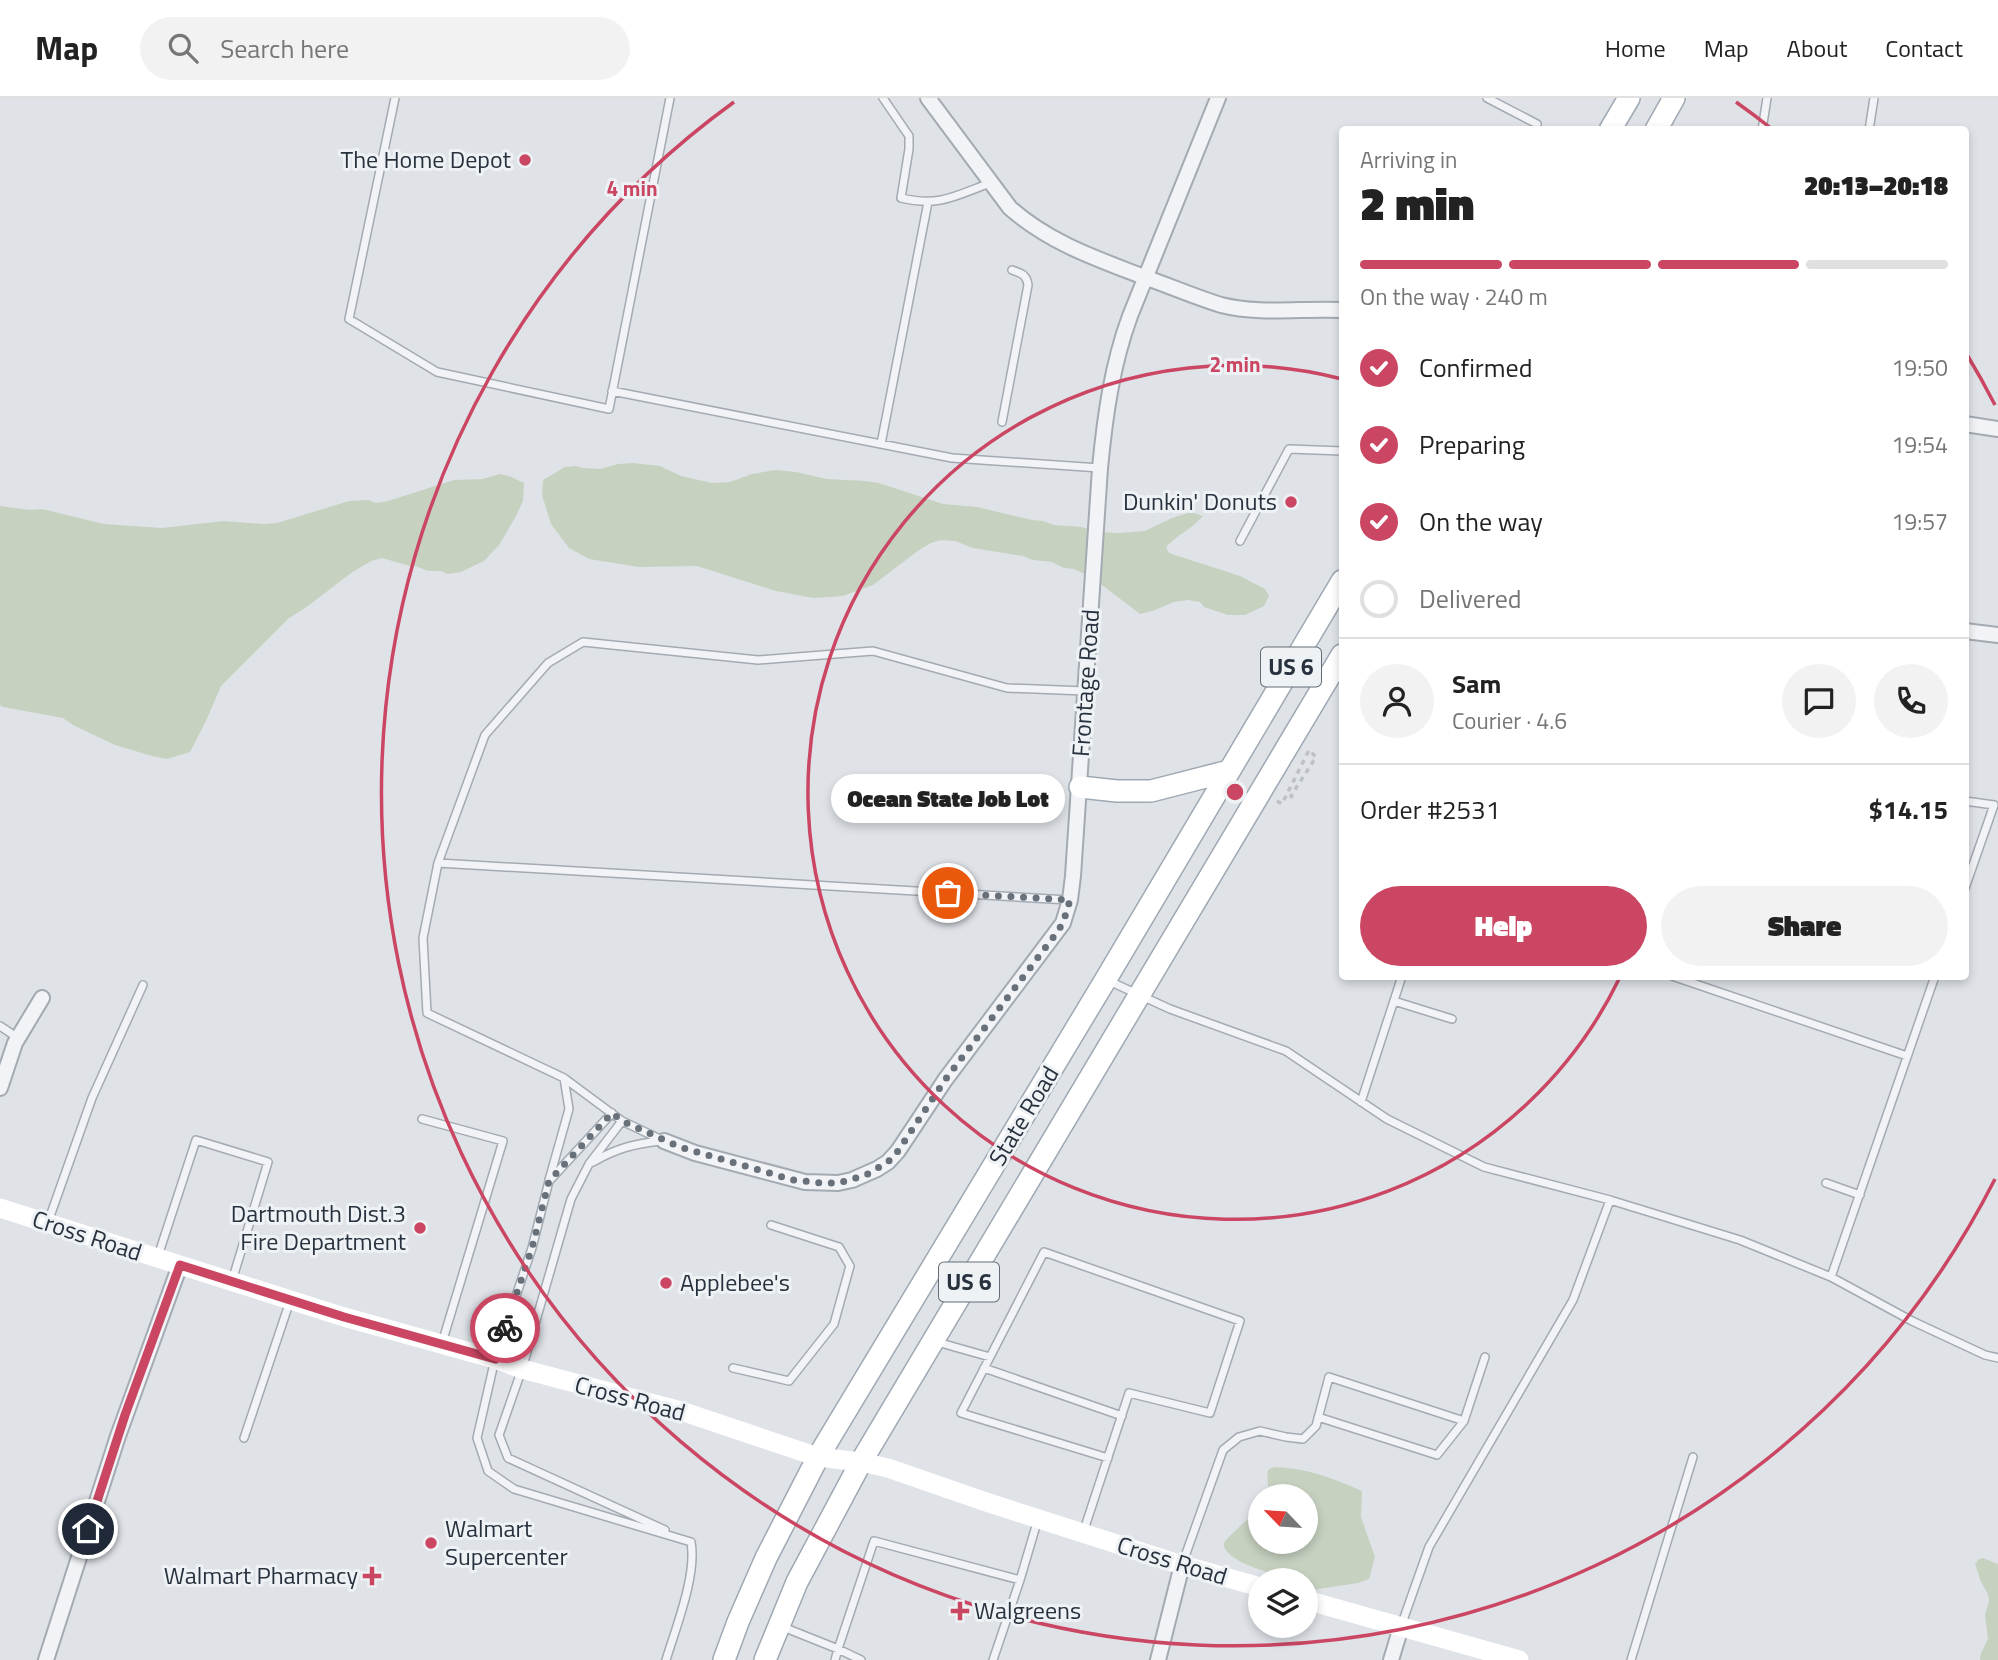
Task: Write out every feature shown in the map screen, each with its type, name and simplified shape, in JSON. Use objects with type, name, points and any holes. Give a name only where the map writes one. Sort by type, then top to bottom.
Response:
[{"type":"main road","points":[[1612,126],[1629,98]]},
{"type":"main road","points":[[1658,126],[1674,98]]},
{"type":"main road","name":"State Road","points":[[724,1660],[766,1558],[818,1457],[1339,586]]},
{"type":"main road","name":"State Road","points":[[765,1660],[797,1582],[861,1462],[1339,660]]},
{"type":"main road","points":[[1080,787],[1151,791],[1229,771]]},
{"type":"street","points":[[928,98],[1010,208],[1048,237],[1206,301],[1235,309],[1268,312],[1339,310]]},
{"type":"street","name":"Frontage Road","points":[[664,1141],[695,1153],[805,1182],[838,1183],[877,1169],[898,1151],[945,1080],[1063,923],[1070,900],[1080,787],[1100,468],[1118,351],[1218,98]]},
{"type":"street","points":[[1969,425],[1998,429]]},
{"type":"street","points":[[1969,631],[1998,635]]},
{"type":"street","points":[[0,1086],[18,1038],[43,998]]},
{"type":"street","name":"Cross Road","points":[[0,1208],[344,1317],[681,1412],[818,1457],[888,1468],[1083,1534],[1248,1584]]},
{"type":"street","points":[[46,1660],[118,1436],[180,1265]]},
{"type":"street","points":[[1158,1660],[1182,1565]]},
{"type":"street","points":[[1318,1603],[1519,1660]]},
{"type":"street","points":[[1391,1660],[1401,1627]]},
{"type":"lane","points":[[395,98],[349,319],[437,372],[609,409],[670,98]]},
{"type":"lane","points":[[883,98],[909,136],[901,198],[928,202],[950,199],[990,183]]},
{"type":"lane","points":[[1487,98],[1537,124]]},
{"type":"lane","points":[[1763,126],[1767,98]]},
{"type":"lane","points":[[1870,126],[1874,98]]},
{"type":"lane","points":[[881,444],[928,202]]},
{"type":"lane","points":[[1002,422],[1028,285],[1023,274],[1012,271]]},
{"type":"lane","points":[[612,391],[952,458],[1100,468]]},
{"type":"lane","points":[[1240,541],[1289,449],[1339,452]]},
{"type":"lane","points":[[664,1141],[622,1121],[564,1078],[427,1013],[423,938],[438,863],[485,735],[548,663],[583,642],[758,660],[873,651],[1007,688],[1085,691]]},
{"type":"lane","points":[[1969,802],[1994,805],[1969,877]]},
{"type":"lane","points":[[438,863],[1070,900]]},
{"type":"lane","points":[[1106,979],[1140,996],[1286,1051],[1387,1119],[1484,1167],[1610,1200],[1740,1240],[1831,1277],[1912,1321],[1985,1355],[1998,1358]]},
{"type":"lane","points":[[1361,1102],[1401,980]]},
{"type":"lane","points":[[1684,980],[1908,1056]]},
{"type":"lane","points":[[1831,1277],[1934,980]]},
{"type":"lane","points":[[48,1223],[92,1098],[143,985]]},
{"type":"lane","points":[[1394,1001],[1452,1019]]},
{"type":"lane","points":[[0,1026],[18,1038]]},
{"type":"lane","points":[[564,1078],[569,1109],[532,1248],[495,1359],[477,1438],[488,1471],[514,1489],[691,1542]]},
{"type":"lane","points":[[549,1181],[612,1113]]},
{"type":"lane","points":[[422,1119],[503,1141],[442,1344]]},
{"type":"lane","points":[[622,1121],[589,1164],[571,1199],[522,1369],[499,1436],[508,1458],[691,1542]]},
{"type":"lane","points":[[158,1258],[196,1140],[268,1162],[232,1282]]},
{"type":"lane","points":[[589,1164],[612,1150],[636,1143],[664,1141]]},
{"type":"lane","points":[[1826,1183],[1860,1195]]},
{"type":"lane","points":[[1401,1627],[1429,1547],[1573,1300],[1610,1200]]},
{"type":"lane","points":[[733,1367],[789,1381],[834,1324],[850,1266],[839,1247],[771,1225]]},
{"type":"lane","points":[[1083,1534],[1122,1416],[1129,1394],[1210,1413],[1241,1321],[1044,1252],[961,1413],[1108,1458]]},
{"type":"lane","points":[[244,1438],[290,1300]]},
{"type":"lane","points":[[934,1341],[990,1357]]},
{"type":"lane","points":[[1318,1418],[1437,1454],[1464,1421],[1485,1357]]},
{"type":"lane","points":[[984,1368],[1122,1416]]},
{"type":"lane","points":[[1182,1565],[1223,1450],[1239,1437],[1260,1431],[1303,1438],[1316,1426],[1329,1377],[1464,1421]]},
{"type":"lane","points":[[1630,1660],[1693,1457]]},
{"type":"lane","points":[[993,1660],[1038,1519]]},
{"type":"lane","points":[[666,1660],[691,1572],[694,1555],[691,1542]]},
{"type":"lane","points":[[835,1660],[874,1542],[1020,1580]]},
{"type":"lane","points":[[779,1625],[861,1660]]},
{"type":"path","points":[[1276,800],[1282,804],[1309,750],[1316,757],[1291,796],[1295,800]]},
{"type":"green space","points":[[633,463],[660,466],[681,476],[712,483],[730,482],[752,474],[776,470],[827,479],[879,483],[943,504],[977,507],[1054,525],[1100,532],[1145,531],[1191,512],[1203,516],[1166,547],[1169,553],[1240,576],[1265,589],[1269,596],[1264,606],[1245,615],[1228,615],[1204,607],[1200,602],[1188,600],[1140,614],[1093,578],[1074,569],[1052,562],[941,540],[919,550],[873,585],[843,596],[813,598],[776,591],[697,566],[639,567],[589,559],[569,548],[551,524],[542,495],[543,480],[565,467],[600,469]]},
{"type":"green space","points":[[500,474],[524,483],[523,501],[499,545],[484,561],[461,572],[448,574],[382,558],[351,573],[289,618],[221,686],[190,752],[167,759],[152,756],[115,745],[63,718],[0,705],[0,506],[42,509],[104,524],[162,528],[223,521],[264,524],[277,523],[349,501],[388,501],[454,480],[483,479]]},
{"type":"green space","points":[[1274,1467],[1297,1469],[1319,1474],[1362,1491],[1361,1517],[1375,1557],[1369,1579],[1318,1589],[1318,1568],[1256,1568],[1233,1557],[1226,1550],[1224,1543],[1248,1520],[1248,1554],[1318,1554],[1318,1484],[1268,1484],[1268,1470]]},
{"type":"green space","points":[[1983,1558],[1998,1564],[1998,1660],[1980,1660],[1988,1639],[1985,1615],[1989,1601],[1975,1564]]},
{"type":"way so far","points":[[505,1328],[532,1248],[549,1181],[612,1113],[622,1121],[695,1153],[793,1180],[838,1183],[866,1175],[888,1162],[945,1080],[1055,935],[1063,923],[1070,900],[948,893]]},
{"type":"place","name":"The Home Depot","points":[[525,160]]},
{"type":"place","name":"Dunkin' Donuts","points":[[1291,502]]},
{"type":"place","name":"Ocean State Job Lot","points":[[948,893]]},
{"type":"place","name":"Dartmouth Dist.3 Fire Department","points":[[420,1228]]},
{"type":"place","name":"Applebee's","points":[[666,1283]]},
{"type":"place","name":"Walmart Supercenter","points":[[431,1543]]},
{"type":"place","name":"Walmart Pharmacy","points":[[372,1576]]},
{"type":"place","name":"Walgreens","points":[[960,1611]]},
{"type":"route","points":[[88,1529],[125,1415],[180,1265],[344,1317],[495,1359],[505,1328]]}]
